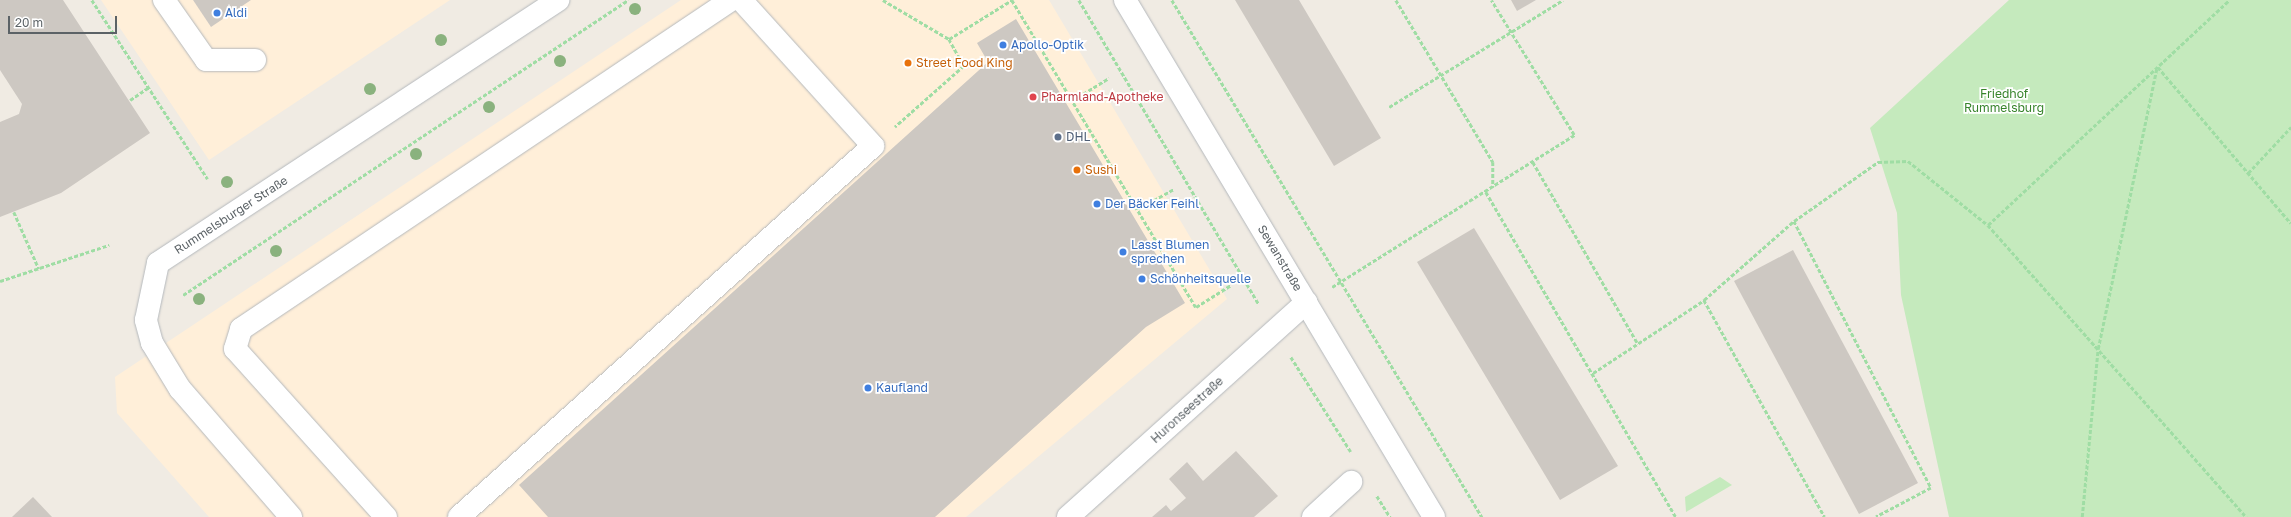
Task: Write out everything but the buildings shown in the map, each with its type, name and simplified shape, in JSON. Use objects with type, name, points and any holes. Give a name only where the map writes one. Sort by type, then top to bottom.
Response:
[{"type":"street","points":[[164,0],[206,60],[255,60]]},
{"type":"street","name":"Rummelsburger Straße","points":[[291,517],[180,389],[152,343],[146,320],[158,263],[558,0]]},
{"type":"street","points":[[386,517],[235,348],[241,329],[731,0]]},
{"type":"street","points":[[459,517],[872,146],[741,0]]},
{"type":"street","name":"Sewanstraße","points":[[1125,0],[1307,302],[1434,517]]},
{"type":"street","name":"Huronseestraße","points":[[1068,517],[1307,302]]},
{"type":"street","points":[[1313,517],[1351,482]]},
{"type":"path","points":[[92,0],[208,179]]},
{"type":"path","points":[[146,320],[628,0]]},
{"type":"path","points":[[872,146],[964,66],[949,39],[883,0]]},
{"type":"path","points":[[949,39],[1012,0],[1196,307],[1231,285]]},
{"type":"path","points":[[1079,0],[1262,309]]},
{"type":"path","points":[[1172,0],[1482,517]]},
{"type":"path","points":[[1396,0],[1440,76],[1493,162],[1493,188]]},
{"type":"path","points":[[1356,272],[1493,188],[1574,135],[1491,0]]},
{"type":"path","points":[[1389,107],[1564,0]]},
{"type":"path","points":[[1988,225],[2229,0]]},
{"type":"path","points":[[2157,67],[2291,224]]},
{"type":"path","points":[[2082,517],[2098,349],[2157,67]]},
{"type":"path","points":[[1073,100],[1109,78]]},
{"type":"path","points":[[130,100],[149,87]]},
{"type":"path","points":[[2248,173],[2291,126]]},
{"type":"path","points":[[1533,162],[1638,344]]},
{"type":"path","points":[[1593,373],[1704,300],[1794,221],[1878,162],[1908,162],[1988,225],[2246,517]]},
{"type":"path","points":[[1138,209],[1174,189]]},
{"type":"path","points":[[1486,192],[1676,517]]},
{"type":"path","points":[[14,212],[39,269]]},
{"type":"path","points":[[1794,221],[1931,488],[1876,517]]},
{"type":"path","points":[[0,281],[109,245]]},
{"type":"path","points":[[1704,300],[1825,517]]},
{"type":"path","points":[[1306,380],[1355,460]]},
{"type":"path","points":[[1375,492],[1390,517]]},
{"type":"shaded area","points":[[101,0],[450,0],[209,160]]},
{"type":"shaded area","points":[[681,0],[1049,0],[1227,299],[966,517],[209,517],[117,413],[115,377]]},
{"type":"green space","name":"Friedhof Rummelsburg","points":[[2009,0],[2291,0],[2291,517],[1949,517],[1901,295],[1897,213],[1870,128]]},
{"type":"green space","points":[[1720,477],[1732,485],[1686,512],[1685,497]]},
{"type":"place","name":"Aldi","points":[[217,13]]},
{"type":"place","name":"Apollo-Optik","points":[[1003,45]]},
{"type":"place","name":"Street Food King","points":[[908,63]]},
{"type":"place","name":"Pharmland-Apotheke","points":[[1033,97]]},
{"type":"place","name":"DHL","points":[[1058,137]]},
{"type":"place","name":"Sushi","points":[[1077,170]]},
{"type":"place","name":"Der Bäcker Feihl","points":[[1097,204]]},
{"type":"place","name":"Lasst Blumen sprechen","points":[[1123,252]]},
{"type":"place","name":"Schönheitsquelle","points":[[1142,279]]},
{"type":"place","name":"Kaufland","points":[[868,388]]}]
